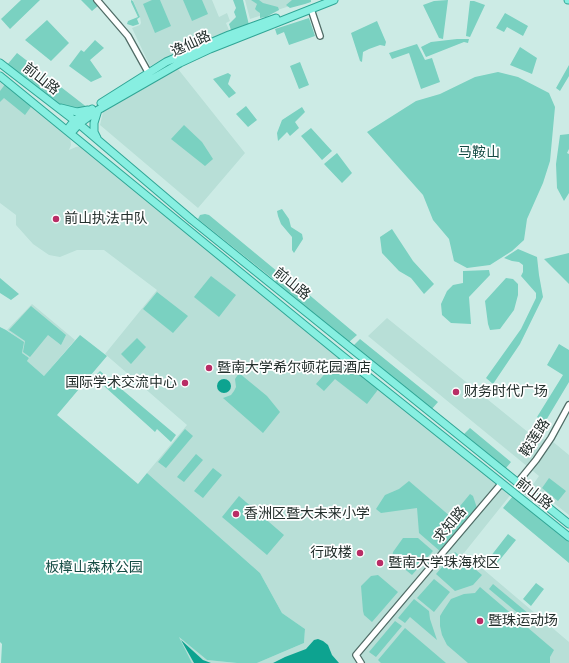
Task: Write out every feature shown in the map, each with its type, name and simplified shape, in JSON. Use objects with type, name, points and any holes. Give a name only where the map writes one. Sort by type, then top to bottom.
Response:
[{"type":"main road","name":"逸仙路","points":[[69,132],[76,123],[148,72],[182,55],[323,0]]},
{"type":"main road","name":"逸仙路","points":[[96,108],[210,49],[334,0]]},
{"type":"main road","name":"前山路","points":[[0,63],[76,123],[192,220],[569,524]]},
{"type":"main road","name":"前山路","points":[[0,76],[501,484],[569,537]]},
{"type":"main road","points":[[56,107],[68,111],[82,112],[96,108],[94,132],[99,142]]},
{"type":"street","points":[[97,0],[128,36],[148,72]]},
{"type":"street","points":[[311,9],[320,36]]},
{"type":"street","name":"鞍莲路","points":[[518,482],[536,460],[551,438],[569,406]]},
{"type":"street","name":"求知路","points":[[361,663],[356,655],[501,484]]},
{"type":"shaded area","points":[[133,0],[212,0],[219,17],[227,13],[230,21],[226,23],[229,30],[150,66],[132,28],[140,25],[141,23]]},
{"type":"shaded area","points":[[245,0],[308,0],[250,19]]},
{"type":"shaded area","points":[[178,69],[245,153],[198,208],[100,125],[103,112]]},
{"type":"shaded area","points":[[0,76],[70,136],[71,145],[69,150],[81,146],[512,493],[464,553],[569,642],[569,663],[257,663],[304,643],[305,629],[282,613],[260,573],[147,473],[187,425],[105,354],[157,290],[104,250],[77,250],[60,257],[49,255],[33,244],[16,225],[16,215],[0,203]]},
{"type":"shaded area","points":[[32,304],[75,340],[44,376],[27,361],[29,358],[22,353],[23,342],[7,330]]},
{"type":"shaded area","points":[[387,318],[534,437],[552,441],[569,455],[569,515],[532,486],[539,476],[368,336]]},
{"type":"shaded area","points":[[224,379],[229,381],[231,386],[229,391],[224,393],[219,391],[217,386],[219,381]]},
{"type":"shaded area","points":[[179,637],[207,660],[237,663],[192,663]]},
{"type":"shaded area","points":[[318,639],[328,645],[332,655],[339,663],[273,663],[306,649],[314,640]]},
{"type":"shaded area","points":[[181,640],[203,660],[211,663],[194,663]]},
{"type":"green space","points":[[21,0],[40,0],[10,29],[1,19]]},
{"type":"green space","points":[[81,0],[94,0],[99,5],[92,11]]},
{"type":"green space","points":[[131,0],[133,1],[140,17],[137,19],[139,24],[133,26],[127,24],[128,21],[138,17]]},
{"type":"green space","points":[[152,0],[160,0],[171,26],[155,33],[143,4]]},
{"type":"green space","points":[[183,0],[202,0],[208,14],[192,21]]},
{"type":"green space","points":[[233,0],[243,0],[249,25],[232,33],[229,24],[236,17],[234,12],[236,8]]},
{"type":"green space","points":[[251,0],[259,0],[263,3],[278,7],[279,10],[266,17],[260,18],[260,13],[255,9],[257,4]]},
{"type":"green space","points":[[292,0],[311,0],[311,2],[290,8],[286,5]]},
{"type":"green space","points":[[448,0],[443,39],[439,38],[423,5],[434,1]]},
{"type":"green space","points":[[470,1],[485,5],[470,37],[466,36]]},
{"type":"green space","points":[[505,13],[528,26],[523,36],[507,27],[504,32],[496,28]]},
{"type":"green space","points":[[309,18],[315,36],[289,45],[284,32],[277,35],[275,29]]},
{"type":"green space","points":[[47,20],[69,43],[51,61],[25,40]]},
{"type":"green space","points":[[377,21],[386,42],[385,46],[380,45],[363,52],[362,62],[360,61],[351,33]]},
{"type":"green space","points":[[469,39],[468,43],[464,42],[426,57],[421,47],[431,42]]},
{"type":"green space","points":[[95,40],[104,48],[90,60],[102,77],[91,82],[69,66],[81,50],[84,52]]},
{"type":"green space","points":[[417,44],[425,60],[432,58],[440,82],[421,89],[409,53],[392,59],[389,53]]},
{"type":"green space","points":[[520,47],[537,58],[532,74],[510,65]]},
{"type":"green space","points":[[17,53],[88,108],[75,109],[57,104],[7,65]]},
{"type":"green space","points":[[300,62],[309,85],[299,89],[290,66]]},
{"type":"green space","points":[[569,65],[569,76],[560,91],[556,88]]},
{"type":"green space","name":"马鞍山","points":[[498,72],[518,77],[549,93],[555,107],[550,161],[543,183],[527,219],[524,240],[512,251],[490,265],[467,268],[454,261],[449,239],[433,220],[423,195],[367,132],[416,101],[440,94],[475,77]]},
{"type":"green space","points":[[228,73],[231,75],[228,84],[236,93],[229,98],[213,79]]},
{"type":"green space","points":[[6,83],[33,104],[25,115],[4,98],[0,102],[0,91]]},
{"type":"green space","points":[[246,106],[257,120],[248,127],[236,114]]},
{"type":"green space","points":[[302,107],[305,112],[295,122],[299,128],[290,136],[287,132],[278,141],[277,133],[282,120]]},
{"type":"green space","points":[[184,125],[202,142],[213,159],[205,166],[171,139]]},
{"type":"green space","points":[[311,128],[332,151],[322,160],[301,136]]},
{"type":"green space","points":[[569,134],[569,149],[567,153],[569,154],[569,193],[564,201],[557,188],[556,164],[560,135]]},
{"type":"green space","points":[[337,153],[352,173],[342,183],[324,164]]},
{"type":"green space","points":[[282,209],[289,219],[291,227],[302,234],[303,239],[294,253],[292,250],[292,237],[281,224],[278,216],[277,211]]},
{"type":"green space","points":[[200,215],[209,215],[278,272],[273,279],[198,219]]},
{"type":"green space","points":[[392,229],[413,261],[434,284],[424,294],[411,278],[399,271],[382,253],[380,237]]},
{"type":"green space","points":[[518,249],[537,257],[543,297],[520,344],[493,384],[486,378],[521,329],[536,298],[536,293],[521,276],[523,272],[523,265],[519,262],[504,258]]},
{"type":"green space","points":[[569,253],[569,284],[544,259]]},
{"type":"green space","points":[[489,270],[490,275],[469,297],[471,324],[451,323],[442,315],[441,304],[447,291],[453,285],[463,283],[463,271]]},
{"type":"green space","points":[[282,272],[357,335],[348,343],[274,283]]},
{"type":"green space","points":[[211,276],[236,295],[219,317],[194,297]]},
{"type":"green space","points":[[0,278],[19,294],[11,300],[0,293]]},
{"type":"green space","points":[[506,278],[513,279],[518,284],[518,295],[514,310],[500,329],[490,330],[485,301]]},
{"type":"green space","points":[[157,292],[188,316],[173,333],[143,309]]},
{"type":"green space","points":[[31,306],[66,335],[61,345],[48,335],[30,357],[23,352],[25,341],[9,330]]},
{"type":"green space","name":"板樟山森林公园","points":[[0,327],[24,342],[22,353],[29,358],[27,361],[44,376],[80,335],[107,356],[57,415],[138,484],[147,473],[260,573],[282,613],[305,629],[304,643],[257,663],[207,660],[179,637],[192,663],[1,663]]},
{"type":"green space","points":[[137,338],[146,347],[131,364],[121,354]]},
{"type":"green space","points":[[360,339],[438,402],[431,410],[353,346]]},
{"type":"green space","points":[[559,344],[569,350],[569,382],[545,422],[537,417],[563,375],[547,365]]},
{"type":"green space","points":[[340,356],[380,387],[367,404],[335,379],[324,391],[316,384]]},
{"type":"green space","points":[[100,371],[176,435],[171,442],[157,429],[155,432],[94,377]]},
{"type":"green space","points":[[239,373],[267,396],[280,412],[263,433],[223,398],[231,395],[234,391],[236,387],[235,379]]},
{"type":"green space","points":[[470,428],[511,462],[506,468],[464,434]]},
{"type":"green space","points":[[185,429],[193,436],[166,468],[158,462]]},
{"type":"green space","points":[[196,454],[203,460],[184,482],[177,477]]},
{"type":"green space","points":[[213,468],[222,475],[203,498],[194,491]]},
{"type":"green space","points":[[549,478],[566,491],[558,501],[542,488]]},
{"type":"green space","points":[[409,481],[451,517],[470,494],[473,496],[477,508],[441,552],[419,533],[417,508],[381,513],[376,509],[385,495],[399,489]]},
{"type":"green space","points":[[239,496],[284,535],[267,555],[222,517]]},
{"type":"green space","points":[[513,496],[569,539],[569,563],[503,508]]},
{"type":"green space","points":[[508,534],[516,540],[494,567],[487,561]]},
{"type":"green space","points":[[403,538],[418,538],[433,551],[412,575],[392,559],[393,552]]},
{"type":"green space","points":[[455,552],[482,575],[473,585],[455,591],[436,574]]},
{"type":"green space","points":[[378,575],[398,592],[372,622],[364,615],[361,586],[371,576]]},
{"type":"green space","points":[[434,579],[450,592],[434,612],[417,598]]},
{"type":"green space","points":[[536,583],[544,589],[531,606],[523,599]]},
{"type":"green space","points":[[493,584],[535,619],[531,624],[489,589]]},
{"type":"green space","name":"暨珠运动场","points":[[480,587],[554,650],[550,657],[550,663],[468,663],[447,645],[442,635],[440,616],[451,599],[464,594],[475,593]]},
{"type":"green space","points":[[414,599],[429,611],[437,640],[410,617],[405,623],[398,618]]},
{"type":"green space","points":[[395,621],[402,626],[376,657],[369,652]]},
{"type":"green space","points":[[405,628],[446,663],[381,663],[378,660]]},
{"type":"place","name":"前山执法中队","points":[[56,219]]},
{"type":"place","name":"暨南大学希尔顿花园酒店","points":[[209,368]]},
{"type":"place","name":"国际学术交流中心","points":[[185,383]]},
{"type":"place","name":"财务时代广场","points":[[456,392]]},
{"type":"place","name":"香洲区暨大未来小学","points":[[236,514]]},
{"type":"place","name":"行政楼","points":[[360,553]]},
{"type":"place","name":"暨南大学珠海校区","points":[[380,563]]},
{"type":"place","name":"暨珠运动场","points":[[480,621]]}]
